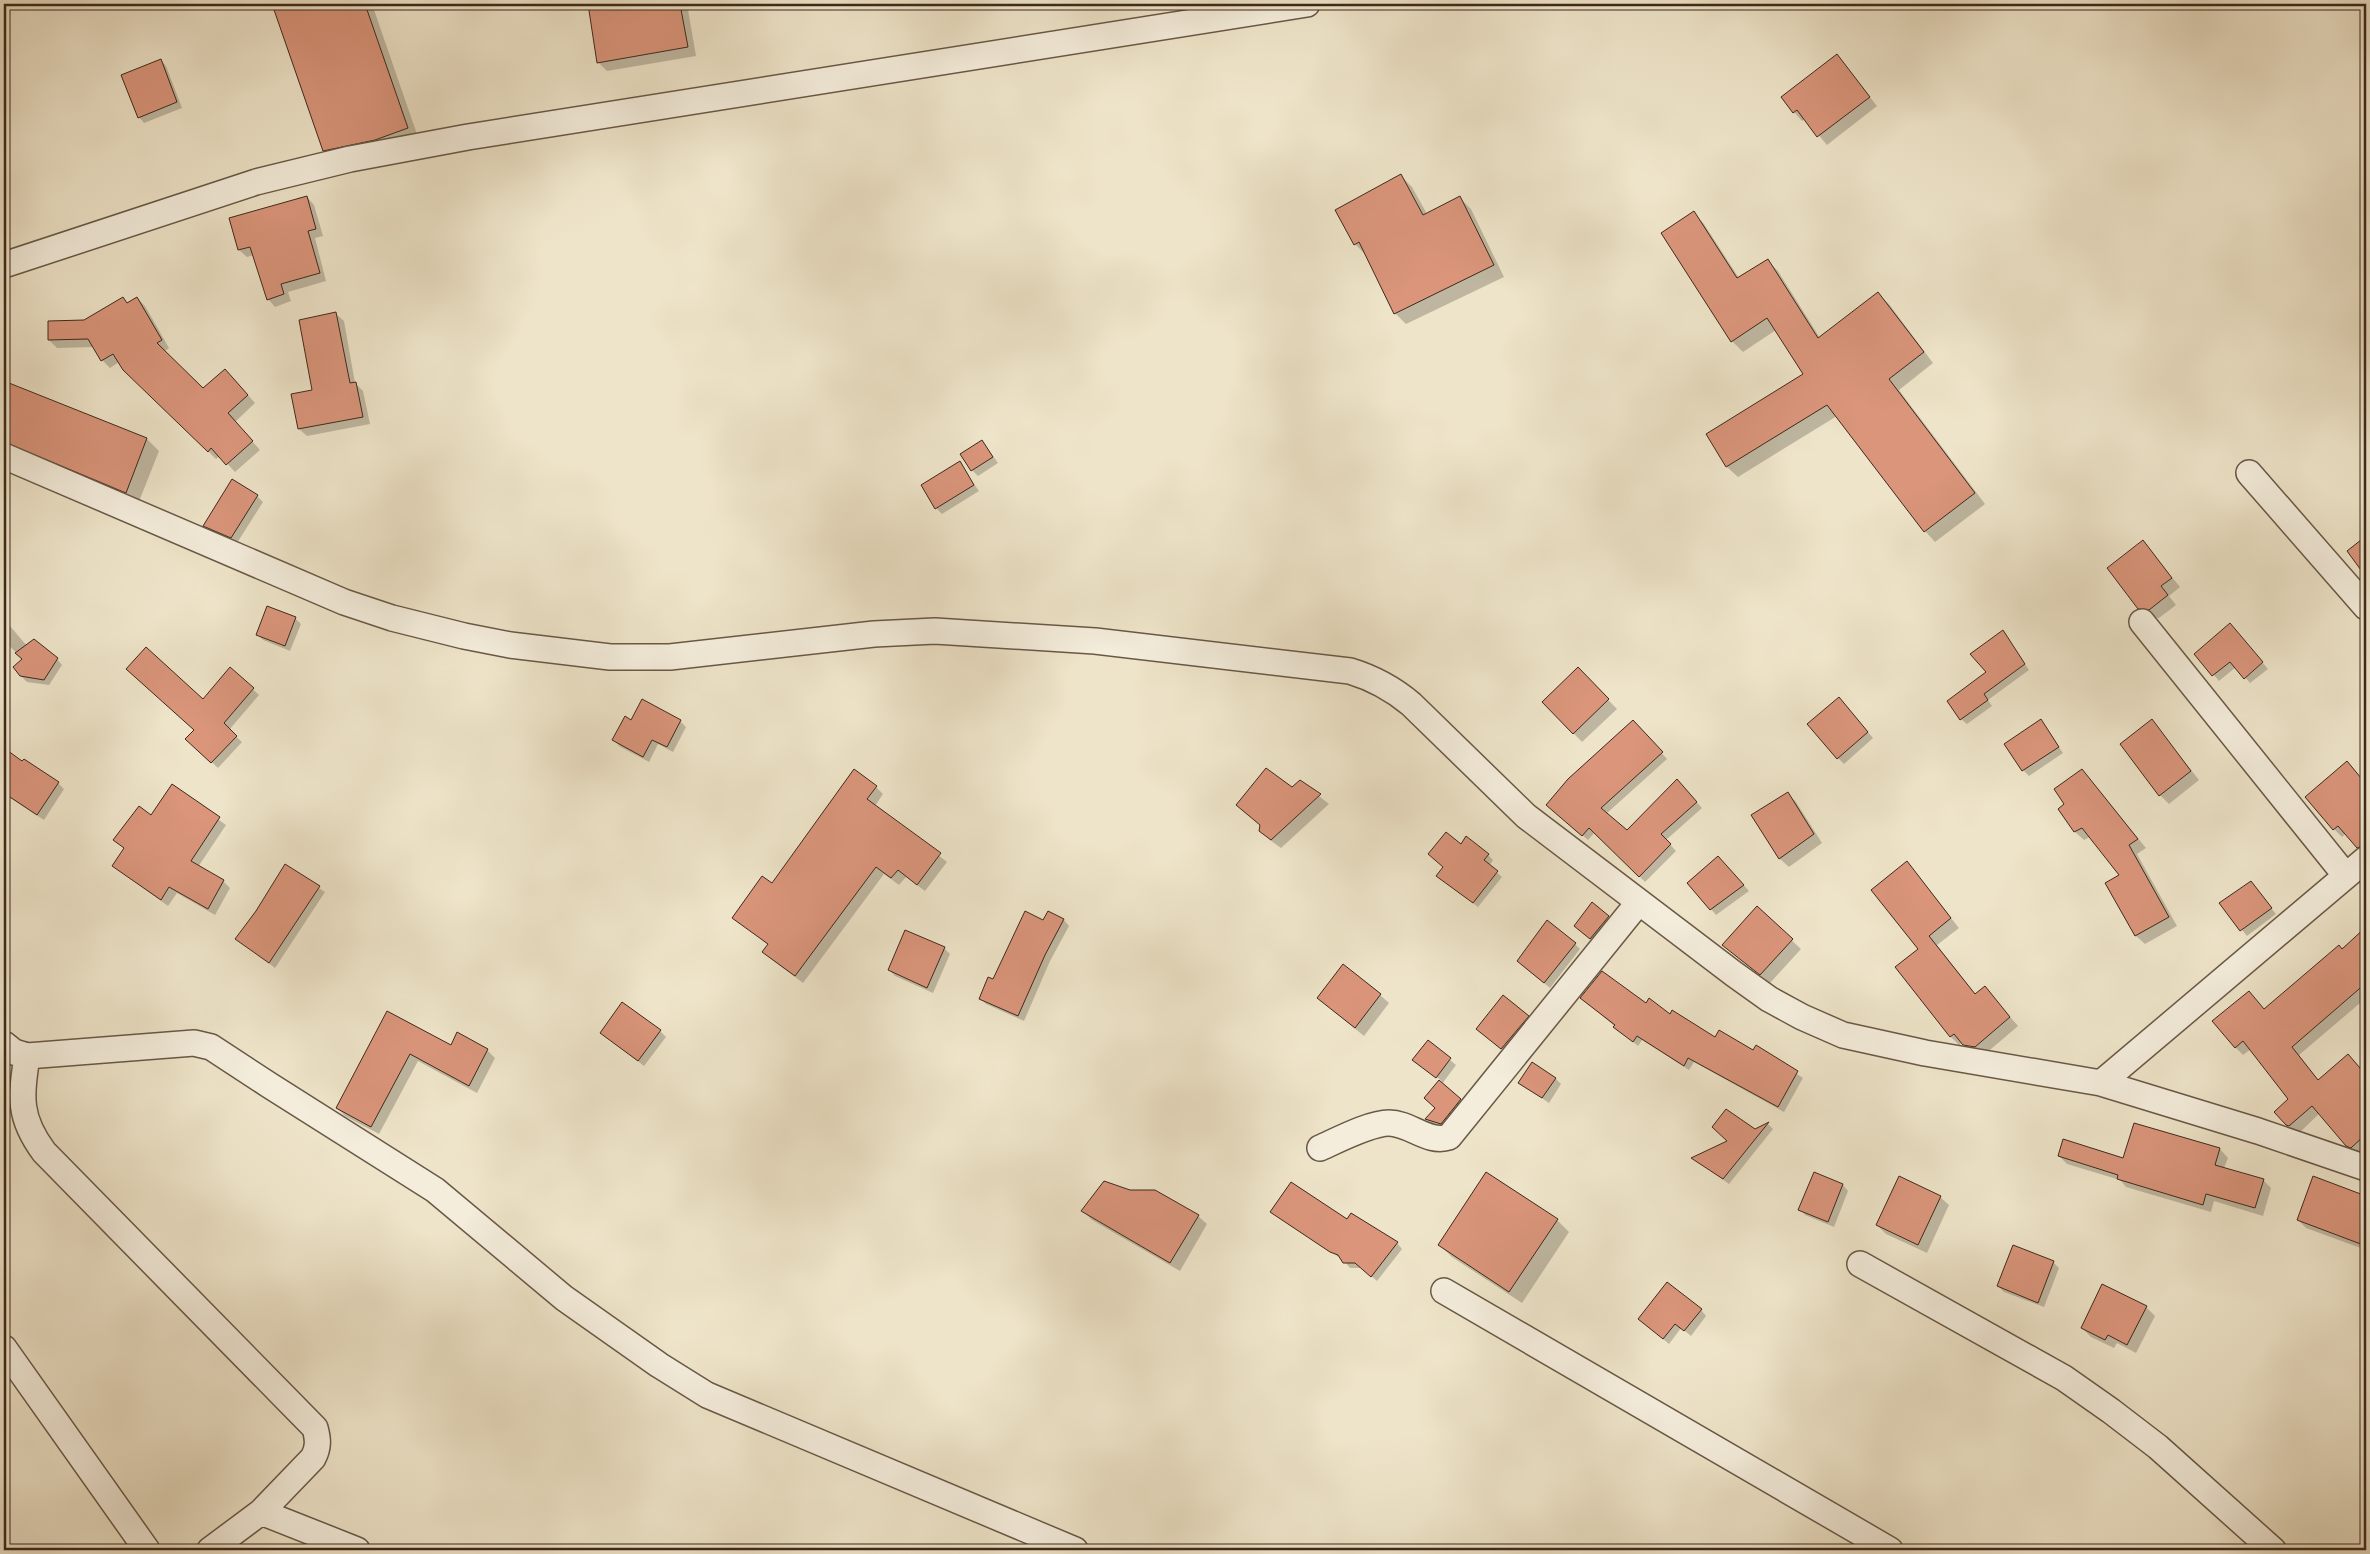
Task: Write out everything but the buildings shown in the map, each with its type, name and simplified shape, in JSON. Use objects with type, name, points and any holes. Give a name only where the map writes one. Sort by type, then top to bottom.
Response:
[{"type":"street","points":[[4,265],[224,192],[350,158],[478,135],[1307,4]]},
{"type":"street","points":[[4,456],[344,602],[392,618],[510,645],[610,658],[670,657],[874,634],[935,631],[1095,641],[1350,671],[1373,678],[1394,690],[1411,704],[1526,816],[1769,999],[1802,1017],[1844,1034],[1925,1053],[2101,1083],[2258,1131],[2366,1168]]},
{"type":"street","points":[[2248,473],[2366,607]]},
{"type":"street","points":[[2142,622],[2346,876]]},
{"type":"street","points":[[2101,1083],[2366,859]]},
{"type":"street","points":[[1320,1148],[1373,1126],[1389,1123],[1435,1139],[1448,1137],[1639,902]]},
{"type":"street","points":[[4,1044],[14,1052],[27,1056],[194,1043],[212,1047],[268,1085],[435,1190],[564,1298],[660,1366],[707,1395],[1075,1550]]},
{"type":"street","points":[[27,1056],[23,1084],[23,1112],[32,1135],[44,1152],[300,1410],[315,1428],[318,1438],[318,1449],[313,1458],[261,1512],[210,1550]]},
{"type":"street","points":[[1860,1264],[2064,1378],[2158,1447],[2273,1550]]},
{"type":"street","points":[[1444,1291],[1890,1550]]},
{"type":"street","points":[[4,1348],[147,1550]]},
{"type":"street","points":[[261,1512],[358,1550]]}]
